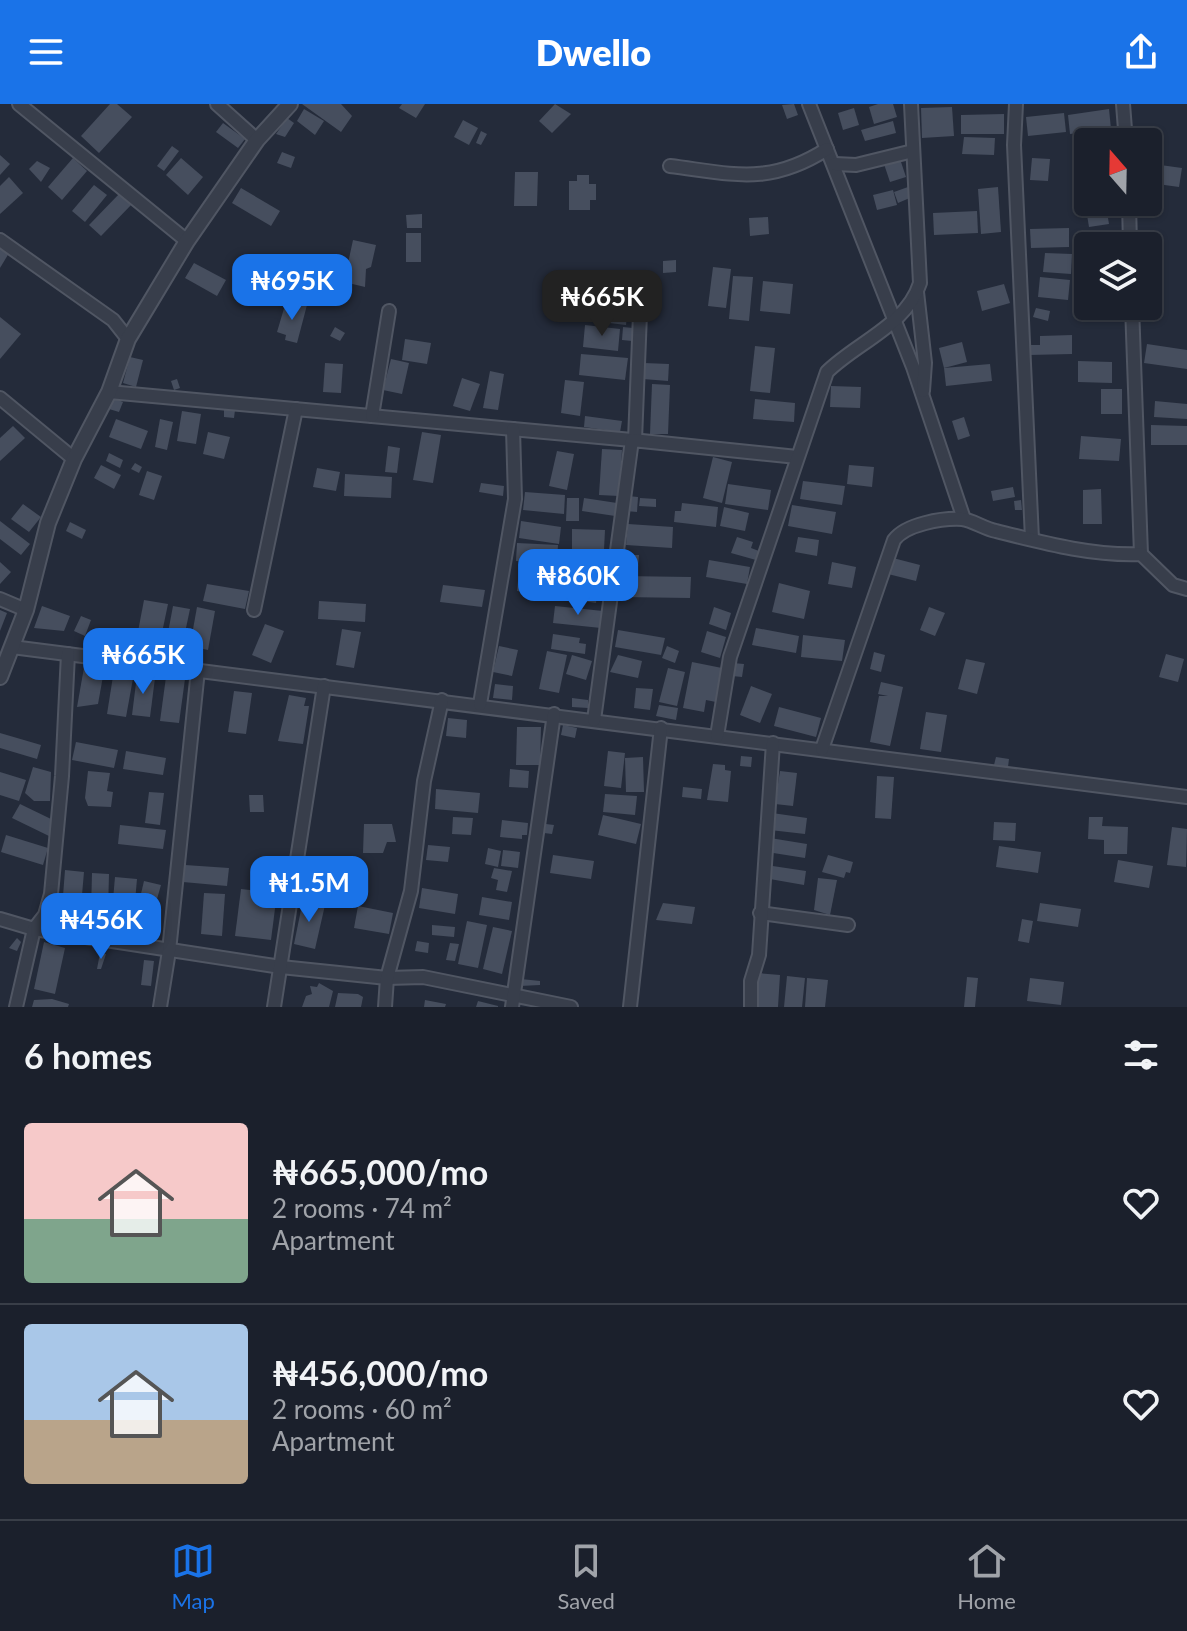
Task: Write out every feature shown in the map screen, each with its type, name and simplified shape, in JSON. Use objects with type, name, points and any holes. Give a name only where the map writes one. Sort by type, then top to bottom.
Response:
[{"type":"street","points":[[19,104],[187,241]]},
{"type":"street","points":[[217,104],[257,140]]},
{"type":"street","points":[[0,677],[26,610],[48,523],[74,459],[109,392],[128,339],[187,241],[257,140],[290,104]]},
{"type":"street","points":[[809,104],[895,320],[964,519]]},
{"type":"street","points":[[717,736],[730,657],[827,372],[842,356],[895,320],[917,292],[920,283],[911,104]]},
{"type":"street","points":[[1016,104],[1014,145],[1032,539]]},
{"type":"street","points":[[1123,104],[1125,128]]},
{"type":"street","points":[[670,166],[755,176],[799,167],[827,149]]},
{"type":"street","points":[[835,164],[866,164],[913,151]]},
{"type":"street","points":[[0,240],[113,320],[128,339]]},
{"type":"street","points":[[917,292],[925,363],[922,394]]},
{"type":"street","points":[[372,416],[389,311]]},
{"type":"street","points":[[594,720],[633,440],[640,314]]},
{"type":"street","points":[[1133,320],[1141,554]]},
{"type":"street","points":[[109,392],[797,457]]},
{"type":"street","points":[[0,398],[74,459]]},
{"type":"street","points":[[254,610],[296,409]]},
{"type":"street","points":[[480,704],[515,499],[513,429]]},
{"type":"street","points":[[822,749],[899,533],[926,524],[964,519],[991,530],[1087,552],[1141,554],[1173,585],[1187,589]]},
{"type":"street","points":[[0,599],[26,610]]},
{"type":"street","points":[[12,647],[480,704],[1187,797]]},
{"type":"street","points":[[16,1007],[34,929],[45,915],[51,894],[62,776],[68,654]]},
{"type":"street","points":[[160,1007],[169,951],[198,670]]},
{"type":"street","points":[[274,1007],[324,686]]},
{"type":"street","points":[[385,1007],[387,978],[411,891],[424,781],[442,700]]},
{"type":"street","points":[[513,1001],[554,714]]},
{"type":"street","points":[[630,1007],[661,728]]},
{"type":"street","points":[[751,1007],[751,981],[757,970],[773,743]]},
{"type":"street","points":[[760,913],[848,925]]},
{"type":"street","points":[[0,919],[34,929],[281,967],[387,978],[423,977],[513,1001],[571,1007]]},
{"type":"building","points":[[110,104],[117,104],[132,117],[99,153],[81,136]]},
{"type":"building","points":[[302,104],[341,104],[352,116],[341,132]]},
{"type":"building","points":[[402,104],[425,104],[416,118],[399,108]]},
{"type":"building","points":[[555,104],[571,114],[552,133],[539,121]]},
{"type":"building","points":[[794,104],[798,115],[787,119],[782,105]]},
{"type":"building","points":[[893,104],[897,117],[874,124],[869,107]]},
{"type":"building","points":[[952,107],[954,136],[922,138],[921,108]]},
{"type":"building","points":[[854,108],[859,125],[843,130],[838,113]]},
{"type":"building","points":[[304,109],[324,121],[315,135],[297,121]]},
{"type":"building","points":[[1109,109],[1111,128],[1074,128],[1074,134],[1070,134],[1068,115]]},
{"type":"building","points":[[1064,113],[1066,132],[1028,136],[1026,117]]},
{"type":"building","points":[[1004,114],[1004,134],[961,134],[961,115]]},
{"type":"building","points":[[287,118],[294,123],[285,137],[276,134]]},
{"type":"building","points":[[463,120],[478,128],[469,145],[454,137]]},
{"type":"building","points":[[893,121],[896,133],[865,141],[861,130]]},
{"type":"building","points":[[223,123],[245,139],[238,148],[216,132]]},
{"type":"building","points":[[481,131],[487,134],[481,145],[476,143]]},
{"type":"building","points":[[964,137],[995,138],[994,155],[962,154]]},
{"type":"building","points":[[172,146],[179,151],[164,171],[157,166]]},
{"type":"building","points":[[282,152],[295,157],[291,168],[277,163]]},
{"type":"building","points":[[0,155],[10,164],[0,175]]},
{"type":"building","points":[[73,158],[87,171],[62,200],[48,187]]},
{"type":"building","points":[[181,158],[203,177],[188,195],[166,175]]},
{"type":"building","points":[[1032,158],[1050,159],[1048,181],[1030,180]]},
{"type":"building","points":[[900,159],[906,177],[890,182],[884,164]]},
{"type":"building","points":[[37,161],[50,168],[41,182],[29,169]]},
{"type":"building","points":[[1162,165],[1182,168],[1179,187],[1162,185]]},
{"type":"building","points":[[515,172],[538,172],[537,206],[514,206]]},
{"type":"building","points":[[577,175],[589,175],[589,184],[596,184],[596,200],[590,200],[590,210],[569,210],[569,181],[577,181]]},
{"type":"building","points":[[9,177],[23,193],[0,214],[0,186]]},
{"type":"building","points":[[94,185],[107,195],[85,222],[72,211]]},
{"type":"building","points":[[908,187],[912,197],[898,203],[894,192]]},
{"type":"building","points":[[998,187],[1001,232],[981,234],[978,189]]},
{"type":"building","points":[[241,188],[280,211],[271,226],[232,203]]},
{"type":"building","points":[[893,190],[897,205],[877,210],[873,195]]},
{"type":"building","points":[[120,193],[132,204],[101,236],[89,225]]},
{"type":"building","points":[[977,211],[978,233],[934,235],[933,213]]},
{"type":"building","points":[[422,214],[422,228],[407,228],[406,215]]},
{"type":"building","points":[[1087,216],[1108,216],[1109,224],[1089,227]]},
{"type":"building","points":[[768,217],[769,234],[750,236],[749,218]]},
{"type":"building","points":[[1069,228],[1069,247],[1031,248],[1030,229]]},
{"type":"building","points":[[406,233],[421,233],[421,262],[406,262]]},
{"type":"building","points":[[353,240],[376,245],[371,267],[366,269],[365,287],[344,282]]},
{"type":"building","points":[[0,248],[9,253],[0,268]]},
{"type":"building","points":[[1045,253],[1072,254],[1071,274],[1043,272]]},
{"type":"building","points":[[676,260],[676,272],[663,273],[663,261]]},
{"type":"building","points":[[194,263],[226,280],[217,296],[185,278]]},
{"type":"building","points":[[713,267],[731,269],[726,308],[708,306]]},
{"type":"building","points":[[733,276],[753,277],[749,321],[729,319]]},
{"type":"building","points":[[1040,277],[1070,280],[1068,300],[1038,297]]},
{"type":"building","points":[[763,281],[793,284],[790,314],[760,311]]},
{"type":"building","points":[[1004,284],[1010,303],[982,311],[977,291]]},
{"type":"building","points":[[587,300],[628,304],[626,325],[584,320]]},
{"type":"building","points":[[295,302],[307,305],[297,343],[285,340],[286,335],[277,332],[285,305],[294,308]]},
{"type":"building","points":[[1036,308],[1050,311],[1048,321],[1033,317]]},
{"type":"building","points":[[0,317],[21,334],[0,359]]},
{"type":"building","points":[[585,325],[620,329],[618,351],[583,347]]},
{"type":"building","points":[[335,327],[345,333],[340,341],[330,336]]},
{"type":"building","points":[[623,327],[633,328],[632,341],[622,340]]},
{"type":"building","points":[[1072,335],[1072,354],[1029,355],[1028,345],[1040,345],[1040,336]]},
{"type":"building","points":[[405,339],[431,343],[427,364],[402,360]]},
{"type":"building","points":[[962,342],[967,362],[944,368],[939,348]]},
{"type":"building","points":[[1147,344],[1187,350],[1187,369],[1144,363]]},
{"type":"building","points":[[755,346],[775,348],[770,393],[750,391]]},
{"type":"building","points":[[581,354],[628,358],[625,380],[579,375]]},
{"type":"building","points":[[130,357],[143,360],[136,387],[123,383]]},
{"type":"building","points":[[391,359],[409,363],[402,394],[383,390]]},
{"type":"building","points":[[1078,361],[1112,362],[1112,383],[1078,382]]},
{"type":"building","points":[[325,363],[343,364],[341,393],[323,392]]},
{"type":"building","points":[[644,363],[669,364],[668,381],[643,379]]},
{"type":"building","points":[[990,364],[992,381],[946,386],[944,368]]},
{"type":"building","points":[[490,371],[504,374],[498,410],[483,408]]},
{"type":"building","points":[[462,378],[480,384],[470,411],[453,406]]},
{"type":"building","points":[[177,379],[180,388],[174,390],[171,381]]},
{"type":"building","points":[[565,380],[584,382],[580,416],[561,413]]},
{"type":"building","points":[[652,384],[670,385],[668,434],[650,434]]},
{"type":"building","points":[[831,386],[861,387],[860,408],[830,407]]},
{"type":"building","points":[[1101,389],[1122,389],[1122,414],[1101,414]]},
{"type":"building","points":[[113,398],[123,402],[119,412],[109,409]]},
{"type":"building","points":[[755,399],[795,403],[794,422],[753,419]]},
{"type":"building","points":[[1155,401],[1187,404],[1187,419],[1154,417]]},
{"type":"building","points":[[224,409],[235,410],[234,418],[224,417]]},
{"type":"building","points":[[182,411],[201,414],[196,444],[177,441]]},
{"type":"building","points":[[585,416],[622,421],[620,432],[584,427]]},
{"type":"building","points":[[964,417],[970,436],[958,440],[952,421]]},
{"type":"building","points":[[116,419],[148,431],[141,449],[109,437]]},
{"type":"building","points":[[160,419],[173,422],[167,450],[155,447]]},
{"type":"building","points":[[1151,425],[1187,426],[1187,445],[1151,445]]},
{"type":"building","points":[[13,426],[25,438],[0,461],[0,438]]},
{"type":"building","points":[[208,432],[230,437],[224,459],[203,454]]},
{"type":"building","points":[[422,432],[441,435],[433,483],[413,480]]},
{"type":"building","points":[[1081,436],[1121,439],[1119,461],[1079,459]]},
{"type":"building","points":[[388,446],[400,448],[397,473],[385,472]]},
{"type":"building","points":[[602,449],[622,450],[619,496],[599,495]]},
{"type":"building","points":[[557,451],[574,454],[567,490],[549,486]]},
{"type":"building","points":[[109,453],[123,460],[120,468],[106,461]]},
{"type":"building","points":[[713,457],[732,462],[722,503],[703,498]]},
{"type":"building","points":[[135,463],[142,467],[139,473],[131,469]]},
{"type":"building","points":[[101,465],[121,475],[114,489],[94,478]]},
{"type":"building","points":[[849,465],[874,467],[872,487],[847,484]]},
{"type":"building","points":[[317,468],[340,472],[336,491],[313,487]]},
{"type":"building","points":[[147,471],[162,476],[154,500],[139,495]]},
{"type":"building","points":[[345,474],[392,477],[391,498],[344,496]]},
{"type":"building","points":[[803,481],[845,486],[842,505],[800,499]]},
{"type":"building","points":[[481,483],[504,486],[503,496],[479,492]]},
{"type":"building","points":[[728,484],[771,490],[768,510],[725,504]]},
{"type":"building","points":[[1013,487],[1015,497],[993,501],[991,491]]},
{"type":"building","points":[[1101,489],[1102,524],[1083,524],[1083,490]]},
{"type":"building","points":[[525,492],[565,495],[564,514],[523,510]]},
{"type":"building","points":[[628,496],[638,497],[637,512],[626,511]]},
{"type":"building","points":[[567,498],[579,498],[579,521],[566,521]]},
{"type":"building","points":[[584,498],[617,503],[615,516],[582,511]]},
{"type":"building","points":[[640,498],[656,499],[656,507],[639,506]]},
{"type":"building","points":[[1021,500],[1022,510],[1015,510],[1014,501]]},
{"type":"building","points":[[682,503],[718,507],[716,527],[674,522],[675,511],[681,511]]},
{"type":"building","points":[[23,504],[41,517],[29,532],[11,519]]},
{"type":"building","points":[[792,505],[836,512],[832,534],[788,526]]},
{"type":"building","points":[[724,507],[749,513],[745,531],[720,526]]},
{"type":"building","points":[[0,521],[30,544],[21,555],[0,539]]},
{"type":"building","points":[[521,521],[561,527],[559,544],[519,538]]},
{"type":"building","points":[[70,522],[86,530],[82,539],[66,531]]},
{"type":"building","points":[[628,524],[673,527],[672,548],[626,545]]},
{"type":"building","points":[[572,529],[605,530],[604,550],[572,549]]},
{"type":"building","points":[[737,537],[753,542],[751,548],[759,551],[756,560],[731,553]]},
{"type":"building","points":[[798,537],[819,540],[817,556],[795,552]]},
{"type":"building","points":[[517,543],[558,545],[557,563],[516,561]]},
{"type":"building","points":[[561,554],[605,557],[604,576],[560,574]]},
{"type":"building","points":[[631,555],[639,555],[638,567],[630,566]]},
{"type":"building","points":[[893,558],[920,565],[916,581],[888,574]]},
{"type":"building","points":[[709,560],[750,567],[747,584],[706,577]]},
{"type":"building","points":[[0,562],[11,572],[0,584]]},
{"type":"building","points":[[832,562],[856,567],[852,588],[828,584]]},
{"type":"building","points":[[519,571],[554,574],[553,594],[517,591]]},
{"type":"building","points":[[622,576],[691,577],[690,598],[621,597]]},
{"type":"building","points":[[573,578],[599,581],[596,603],[570,599]]},
{"type":"building","points":[[779,583],[810,591],[804,619],[772,612]]},
{"type":"building","points":[[207,584],[249,591],[245,609],[203,601]]},
{"type":"building","points":[[443,585],[485,590],[482,607],[440,602]]},
{"type":"building","points":[[144,600],[168,604],[159,647],[136,642]]},
{"type":"building","points":[[319,601],[366,604],[365,622],[318,619]]},
{"type":"building","points":[[42,606],[70,616],[64,631],[34,628]]},
{"type":"building","points":[[173,606],[190,609],[182,647],[166,643]]},
{"type":"building","points":[[555,606],[603,611],[601,628],[553,623]]},
{"type":"building","points":[[197,607],[215,611],[208,650],[190,646]]},
{"type":"building","points":[[714,607],[731,613],[726,630],[709,624]]},
{"type":"building","points":[[929,607],[945,613],[935,636],[920,630]]},
{"type":"building","points":[[0,610],[7,613],[0,631]]},
{"type":"building","points":[[81,616],[91,620],[85,636],[74,631]]},
{"type":"building","points":[[265,624],[284,631],[271,663],[252,655]]},
{"type":"building","points":[[756,628],[799,636],[796,653],[752,645]]},
{"type":"building","points":[[342,629],[361,632],[354,668],[336,665]]},
{"type":"building","points":[[618,630],[665,638],[661,655],[615,647]]},
{"type":"building","points":[[707,631],[726,637],[720,658],[701,652]]},
{"type":"building","points":[[553,634],[580,638],[579,643],[586,644],[585,654],[551,649]]},
{"type":"building","points":[[803,635],[845,640],[842,661],[801,657]]},
{"type":"building","points":[[499,646],[518,650],[512,676],[493,672]]},
{"type":"building","points":[[667,646],[679,651],[675,663],[662,658]]},
{"type":"building","points":[[547,651],[567,655],[559,693],[539,689]]},
{"type":"building","points":[[874,652],[885,655],[881,672],[870,669]]},
{"type":"building","points":[[1166,654],[1184,659],[1178,682],[1159,677]]},
{"type":"building","points":[[572,655],[592,661],[586,680],[566,674]]},
{"type":"building","points":[[618,655],[642,661],[638,678],[610,672]]},
{"type":"building","points":[[966,659],[985,663],[977,694],[958,689]]},
{"type":"building","points":[[85,662],[105,665],[98,704],[77,707]]},
{"type":"building","points":[[692,662],[722,668],[716,702],[706,700],[704,712],[683,708]]},
{"type":"building","points":[[733,663],[744,664],[742,677],[732,676]]},
{"type":"building","points":[[668,668],[685,672],[677,706],[659,702]]},
{"type":"building","points":[[114,670],[134,673],[126,717],[107,714]]},
{"type":"building","points":[[137,675],[155,678],[150,717],[132,715]]},
{"type":"building","points":[[166,677],[185,679],[179,723],[160,721]]},
{"type":"building","points":[[881,682],[903,687],[890,746],[870,742],[879,696],[888,696],[878,694]]},
{"type":"building","points":[[495,684],[513,686],[512,700],[493,698]]},
{"type":"building","points":[[751,686],[772,694],[760,723],[740,715]]},
{"type":"building","points":[[636,688],[653,689],[650,710],[634,708]]},
{"type":"building","points":[[234,691],[252,693],[246,734],[228,732]]},
{"type":"building","points":[[289,695],[306,698],[304,706],[309,706],[303,744],[278,741]]},
{"type":"building","points":[[572,698],[588,700],[588,708],[572,707]]},
{"type":"building","points":[[659,705],[678,708],[676,720],[656,716]]},
{"type":"building","points":[[779,707],[821,718],[816,737],[774,726]]},
{"type":"building","points":[[926,712],[947,715],[941,752],[920,749]]},
{"type":"building","points":[[448,718],[467,720],[466,738],[446,736]]},
{"type":"building","points":[[563,725],[577,728],[575,738],[561,735]]},
{"type":"building","points":[[517,727],[541,727],[540,765],[516,765]]},
{"type":"building","points":[[0,733],[41,745],[37,759],[0,748]]},
{"type":"building","points":[[76,742],[118,750],[114,768],[72,760]]},
{"type":"building","points":[[126,751],[166,758],[163,775],[123,769]]},
{"type":"building","points":[[608,751],[625,753],[621,788],[604,786]]},
{"type":"building","points":[[741,756],[752,757],[751,767],[740,766]]},
{"type":"building","points":[[643,757],[644,792],[626,792],[625,758]]},
{"type":"building","points":[[996,757],[1009,759],[1008,767],[994,765]]},
{"type":"building","points":[[713,764],[725,765],[725,770],[731,771],[728,802],[707,800]]},
{"type":"building","points":[[33,767],[51,772],[50,801],[34,801],[25,793]]},
{"type":"building","points":[[510,769],[529,771],[528,788],[509,787]]},
{"type":"building","points":[[88,771],[110,773],[107,791],[113,792],[111,807],[88,806],[85,798]]},
{"type":"building","points":[[780,771],[797,773],[793,806],[775,804]]},
{"type":"building","points":[[0,772],[26,780],[19,801],[0,795]]},
{"type":"building","points":[[877,776],[894,777],[891,819],[875,818]]},
{"type":"building","points":[[683,787],[702,789],[701,799],[682,797]]},
{"type":"building","points":[[436,789],[480,793],[478,813],[435,809]]},
{"type":"building","points":[[149,792],[164,793],[160,825],[145,823]]},
{"type":"building","points":[[605,794],[637,796],[635,815],[603,812]]},
{"type":"building","points":[[249,795],[263,795],[264,812],[250,812]]},
{"type":"building","points":[[20,804],[51,819],[49,836],[12,818]]},
{"type":"building","points":[[772,813],[807,818],[805,834],[770,830]]},
{"type":"building","points":[[603,815],[641,824],[636,844],[598,835]]},
{"type":"building","points":[[453,817],[473,818],[471,835],[452,834]]},
{"type":"building","points":[[1089,817],[1103,817],[1102,826],[1128,827],[1127,854],[1104,854],[1104,840],[1088,839]]},
{"type":"building","points":[[502,820],[528,823],[527,835],[522,835],[522,839],[500,837]]},
{"type":"building","points":[[994,822],[1016,823],[1015,841],[993,840]]},
{"type":"building","points":[[364,824],[392,824],[396,842],[387,842],[383,853],[363,853]]},
{"type":"building","points":[[546,824],[554,825],[552,834],[544,833]]},
{"type":"building","points":[[120,825],[166,830],[163,849],[118,844]]},
{"type":"building","points":[[1172,827],[1187,829],[1186,867],[1167,865]]},
{"type":"building","points":[[6,835],[48,848],[43,865],[1,852]]},
{"type":"building","points":[[770,838],[807,844],[805,858],[767,852]]},
{"type":"building","points":[[428,845],[450,847],[448,862],[426,860]]},
{"type":"building","points":[[999,846],[1041,852],[1038,873],[996,867]]},
{"type":"building","points":[[488,848],[501,851],[498,867],[485,864]]},
{"type":"building","points":[[503,850],[520,852],[518,868],[501,866]]},
{"type":"building","points":[[553,855],[594,861],[591,879],[550,873]]},
{"type":"building","points":[[828,855],[853,862],[850,873],[846,872],[844,878],[822,872]]},
{"type":"building","points":[[1118,860],[1153,866],[1149,888],[1114,882]]},
{"type":"building","points":[[185,865],[229,868],[227,886],[183,882]]},
{"type":"building","points":[[766,865],[806,871],[804,885],[764,878]]},
{"type":"building","points":[[494,868],[512,871],[507,892],[496,890],[498,880],[491,878]]},
{"type":"building","points":[[65,870],[84,872],[82,895],[78,895],[77,902],[69,902],[69,896],[63,896]]},
{"type":"building","points":[[92,873],[109,874],[108,911],[91,911]]},
{"type":"building","points":[[115,877],[137,879],[133,924],[111,922]]},
{"type":"building","points":[[818,878],[837,880],[830,915],[814,910]]},
{"type":"building","points":[[144,881],[161,885],[155,906],[139,902]]},
{"type":"building","points":[[422,888],[458,894],[455,914],[419,908]]},
{"type":"building","points":[[241,889],[277,893],[271,940],[235,936]]},
{"type":"building","points":[[204,893],[225,894],[222,936],[201,934]]},
{"type":"building","points":[[482,897],[512,902],[509,920],[479,915]]},
{"type":"building","points":[[303,900],[325,905],[315,949],[294,944]]},
{"type":"building","points":[[663,903],[695,907],[692,924],[656,920]]},
{"type":"building","points":[[1040,903],[1081,909],[1078,927],[1037,921]]},
{"type":"building","points":[[358,906],[393,913],[389,934],[354,928]]},
{"type":"building","points":[[1022,919],[1033,921],[1029,943],[1018,941]]},
{"type":"building","points":[[467,921],[487,925],[478,968],[458,964]]},
{"type":"building","points":[[432,925],[455,927],[454,937],[432,935]]},
{"type":"building","points":[[493,927],[512,931],[502,974],[483,969]]},
{"type":"building","points":[[17,938],[21,942],[17,951],[9,948]]},
{"type":"building","points":[[417,941],[429,943],[428,953],[415,951]]},
{"type":"building","points":[[44,942],[65,948],[55,994],[34,989]]},
{"type":"building","points":[[450,943],[459,944],[455,961],[446,960]]},
{"type":"building","points":[[100,953],[106,954],[101,969],[97,969]]},
{"type":"building","points":[[144,960],[154,961],[151,986],[141,985]]},
{"type":"building","points":[[757,973],[780,975],[778,1007],[755,1007]]},
{"type":"building","points":[[787,976],[805,978],[802,1007],[784,1007]]},
{"type":"building","points":[[967,977],[978,978],[975,1007],[964,1007]]},
{"type":"building","points":[[807,978],[828,980],[825,1007],[805,1007]]},
{"type":"building","points":[[1030,978],[1064,982],[1061,1005],[1027,1001]]},
{"type":"building","points":[[521,979],[540,981],[540,985],[520,986]]},
{"type":"building","points":[[319,983],[333,991],[329,1007],[302,1007],[306,996],[312,994],[310,986],[317,987]]},
{"type":"building","points":[[338,993],[363,997],[361,1007],[335,1007]]},
{"type":"building","points":[[52,999],[69,1004],[68,1007],[32,1007],[34,1000]]},
{"type":"building","points":[[425,1000],[446,1004],[445,1007],[424,1007]]},
{"type":"building","points":[[478,1001],[498,1006],[498,1007],[476,1007]]}]
